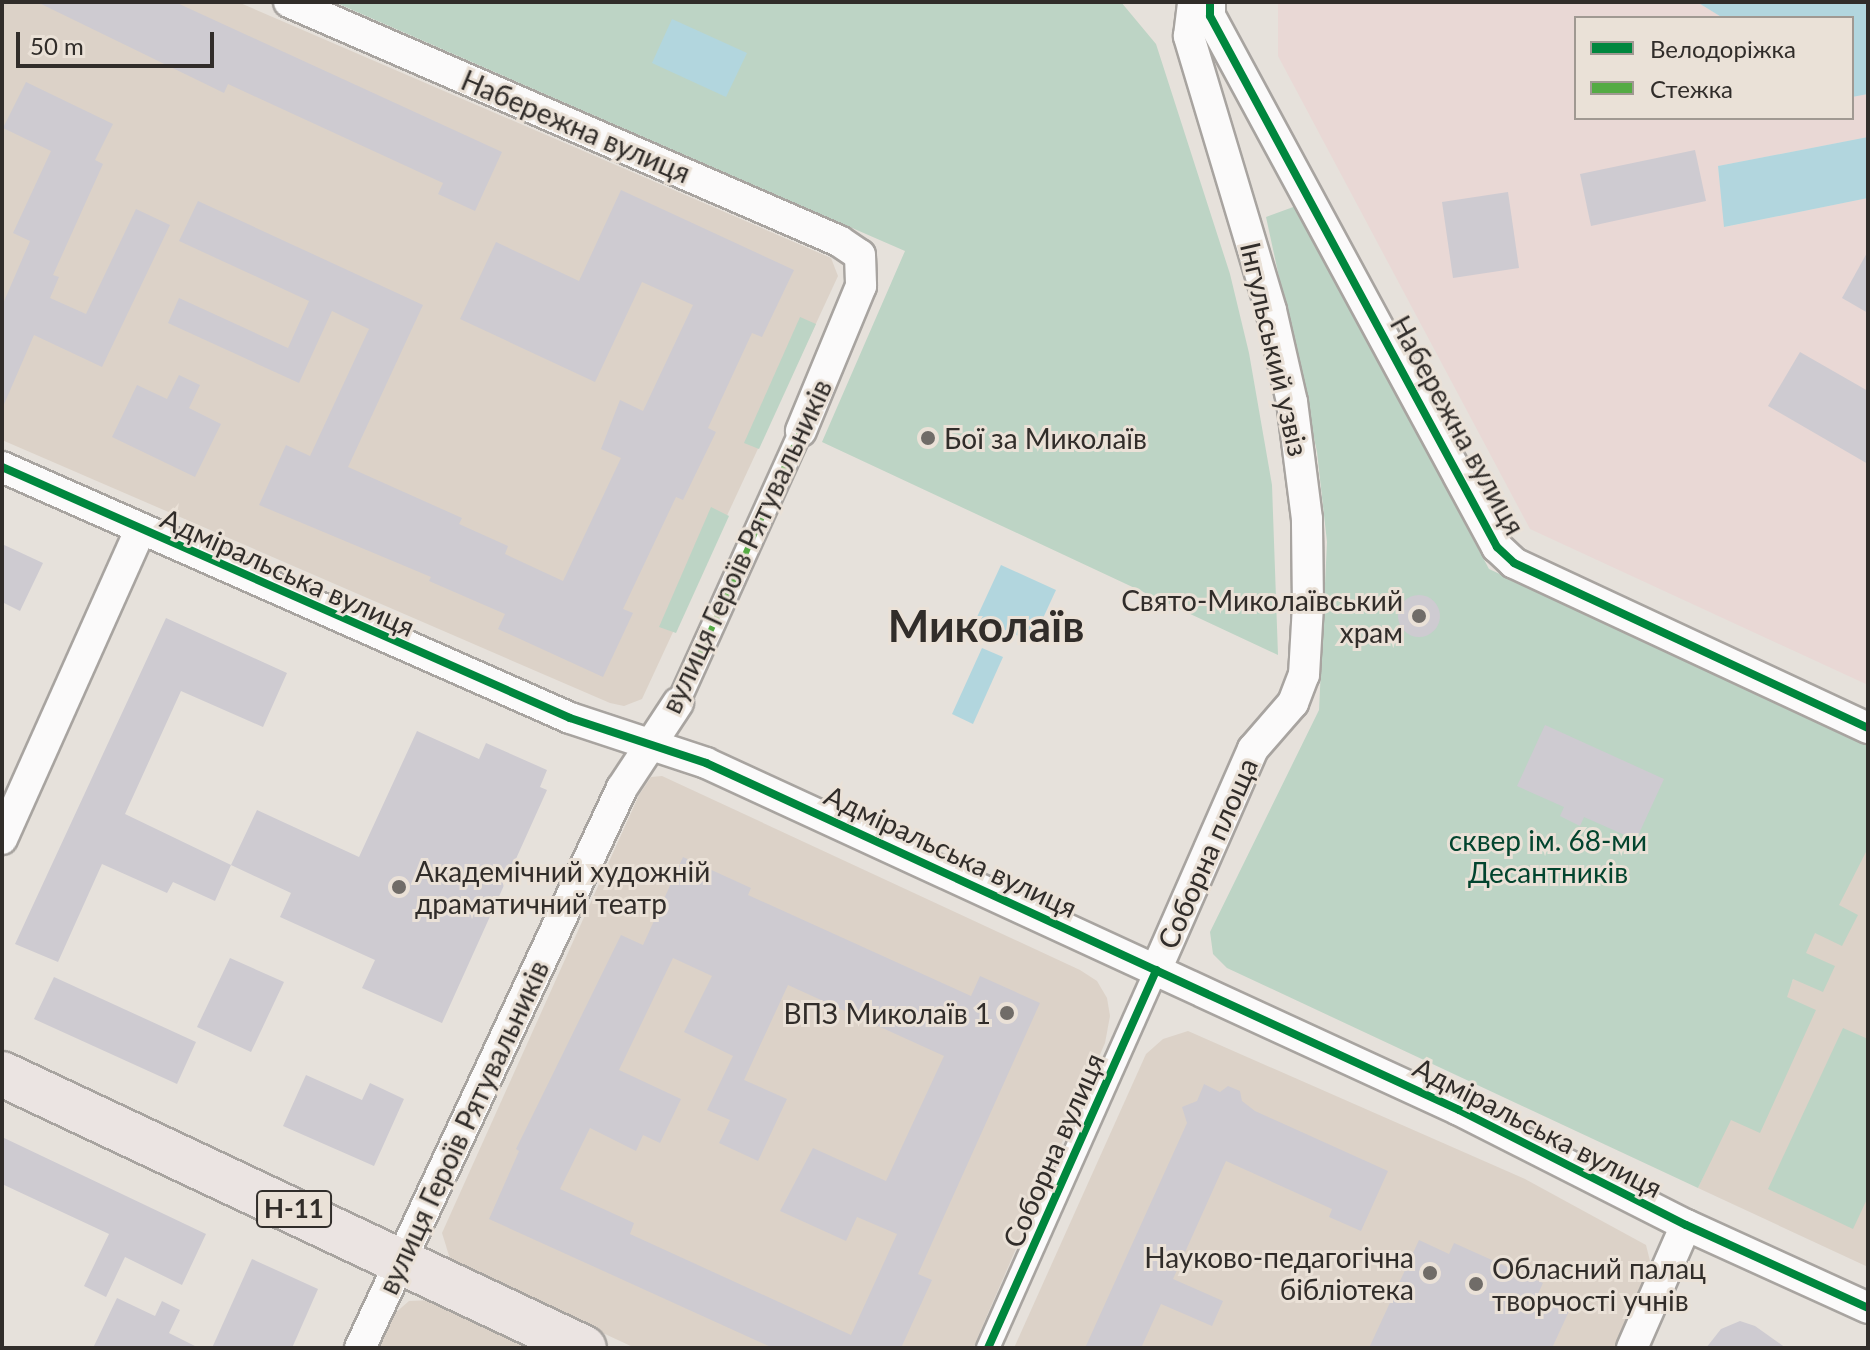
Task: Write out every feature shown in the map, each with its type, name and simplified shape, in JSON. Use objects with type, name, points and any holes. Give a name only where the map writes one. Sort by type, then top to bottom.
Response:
[{"type":"main road","name":"Н-11","points":[[2,1074],[584,1348]]},
{"type":"street","name":"Набережна вулиця","points":[[289,2],[830,237],[860,255]]},
{"type":"street","points":[[1174,2],[1189,36]]},
{"type":"street","name":"Інгульський узвіз","points":[[1193,2],[1189,36],[1271,310],[1300,455],[1308,606],[1304,675],[1293,703]]},
{"type":"street","name":"Набережна вулиця","points":[[1210,2],[1210,16],[1497,547],[1514,563],[1868,728]]},
{"type":"street","name":"вулиця Героїв Рятувальників","points":[[360,1348],[622,788],[678,703],[801,431],[861,286],[860,255]]},
{"type":"street","name":"Адміральська вулиця","points":[[2,467],[140,531],[570,718],[706,763],[1459,1110],[1686,1225],[1868,1308]]},
{"type":"street","points":[[2,839],[140,531]]},
{"type":"street","name":"Соборна площа","points":[[1156,970],[1253,749],[1293,703]]},
{"type":"street","name":"Соборна вулиця","points":[[988,1348],[1156,970]]},
{"type":"street","points":[[1632,1348],[1686,1225]]},
{"type":"shaded area","points":[[2,2],[238,2],[831,258],[838,276],[642,699],[624,706],[610,703],[2,440]]},
{"type":"shaded area","points":[[1278,2],[1697,2],[1720,16],[1574,16],[1574,120],[1854,120],[1854,97],[1868,94],[1868,137],[1718,166],[1725,227],[1868,198],[1868,685],[1530,529],[1278,56]]},
{"type":"shaded area","points":[[662,776],[1080,970],[1097,981],[1107,998],[1110,1016],[1105,1043],[973,1348],[635,1348],[451,1262],[442,1233],[639,795],[651,777]]},
{"type":"shaded area","points":[[1868,815],[1868,1267],[1698,1188]]},
{"type":"shaded area","points":[[1188,1031],[1525,1179],[1646,1245],[1651,1265],[1615,1348],[1014,1348],[1146,1054],[1163,1039]]},
{"type":"shaded area","points":[[433,1300],[537,1348],[378,1348],[394,1314],[409,1301]]},
{"type":"green space","points":[[334,2],[1121,2],[1156,44],[1230,274],[1249,353],[1272,485],[1278,655],[822,442],[905,251]]},
{"type":"green space","name":"сквер ім. 68-ми Десантників","points":[[1296,206],[1489,569],[1868,746],[1868,848],[1839,905],[1858,915],[1842,946],[1815,933],[1806,953],[1835,966],[1823,992],[1793,979],[1787,997],[1816,1010],[1760,1133],[1731,1120],[1698,1188],[1227,968],[1213,954],[1210,932],[1319,710],[1327,542],[1317,452],[1266,217]]},
{"type":"green space","points":[[800,317],[816,324],[759,449],[744,443]]},
{"type":"green space","points":[[711,507],[729,516],[676,633],[659,627]]},
{"type":"green space","points":[[1843,1028],[1868,1039],[1868,1197],[1853,1229],[1768,1189]]},
{"type":"water","points":[[1697,2],[1868,2],[1868,94],[1854,97],[1854,16],[1720,16]]},
{"type":"water","points":[[672,19],[747,53],[726,97],[652,63]]},
{"type":"water","points":[[1868,137],[1868,198],[1724,227],[1718,166]]},
{"type":"water","points":[[1001,565],[1056,590],[1032,642],[977,617]]},
{"type":"water","points":[[982,648],[1003,657],[973,724],[952,714]]},
{"type":"building","points":[[37,2],[175,2],[502,152],[475,211],[438,194],[443,183],[228,84],[224,93]]},
{"type":"building","points":[[26,82],[113,124],[95,160],[103,164],[53,275],[59,277],[50,298],[86,314],[136,209],[170,225],[102,367],[34,335],[2,409],[2,306],[30,241],[13,233],[51,151],[3,128]]},
{"type":"building","points":[[1695,150],[1706,201],[1591,226],[1580,174]]},
{"type":"building","points":[[621,190],[794,270],[762,337],[752,333],[708,428],[716,432],[683,500],[676,497],[623,609],[633,613],[603,677],[498,629],[505,614],[429,581],[431,577],[259,505],[286,445],[310,456],[369,329],[332,311],[299,383],[168,323],[179,298],[288,348],[309,301],[179,241],[198,201],[423,305],[348,467],[462,518],[459,524],[508,546],[505,554],[563,581],[621,458],[601,449],[620,400],[643,411],[693,305],[642,282],[595,382],[460,319],[496,242],[579,281]]},
{"type":"building","points":[[1508,192],[1519,268],[1453,278],[1442,202]]},
{"type":"building","points":[[1868,251],[1868,313],[1842,298]]},
{"type":"building","points":[[1800,352],[1868,391],[1868,464],[1768,406]]},
{"type":"building","points":[[179,375],[200,385],[189,408],[221,424],[195,477],[112,437],[137,385],[167,399]]},
{"type":"building","points":[[2,544],[43,563],[20,611],[2,602]]},
{"type":"building","name":"Свято-Миколаївський храм","points":[[1419,595],[1434,601],[1440,616],[1434,631],[1419,637],[1404,631],[1398,616],[1404,601]]},
{"type":"building","points":[[166,618],[287,673],[263,727],[181,691],[125,814],[231,865],[215,901],[173,882],[167,893],[102,864],[58,962],[15,944]]},
{"type":"building","points":[[1545,725],[1664,779],[1636,840],[1584,817],[1580,826],[1560,816],[1564,807],[1517,786]]},
{"type":"building","name":"Академічний художній драматичний театр","points":[[417,731],[479,759],[486,743],[547,770],[540,787],[547,790],[442,1023],[362,988],[375,960],[280,917],[291,893],[231,865],[257,810],[359,857]]},
{"type":"building","points":[[683,857],[751,888],[748,895],[971,996],[980,976],[1040,1003],[918,1274],[932,1280],[901,1348],[773,1348],[489,1219],[519,1151],[516,1149],[621,935],[643,945]],"holes":[[[673,958],[712,976],[684,1032],[733,1056],[707,1110],[730,1120],[719,1143],[758,1161],[787,1099],[744,1080],[788,985],[944,1056],[886,1181],[813,1148],[780,1211],[846,1241],[857,1217],[897,1234],[851,1335],[630,1234],[634,1223],[560,1189],[590,1128],[636,1151],[643,1135],[660,1143],[681,1099],[619,1070]]]},
{"type":"building","points":[[230,958],[284,982],[251,1052],[197,1027]]},
{"type":"building","points":[[54,977],[196,1042],[177,1084],[34,1019]]},
{"type":"building","points":[[306,1075],[362,1100],[370,1083],[404,1099],[374,1166],[283,1126]]},
{"type":"building","points":[[1204,1084],[1220,1092],[1228,1086],[1240,1091],[1242,1101],[1255,1111],[1388,1171],[1361,1231],[1329,1217],[1332,1209],[1226,1161],[1173,1279],[1223,1301],[1212,1326],[1161,1304],[1141,1348],[1085,1348],[1187,1123],[1182,1107],[1197,1101]]},
{"type":"building","points":[[2,1137],[206,1234],[182,1285],[125,1257],[106,1297],[84,1286],[109,1234],[2,1184]]},
{"type":"building","points":[[1419,1240],[1449,1254],[1454,1243],[1543,1283],[1538,1294],[1570,1309],[1552,1348],[1369,1348]]},
{"type":"building","points":[[252,1259],[318,1289],[292,1348],[212,1348]]},
{"type":"building","points":[[117,1298],[155,1316],[162,1301],[180,1310],[169,1333],[199,1348],[93,1348]]},
{"type":"building","points":[[1740,1321],[1755,1326],[1786,1348],[1706,1348],[1721,1329]]},
{"type":"marked path","points":[[678,703],[801,431]]},
{"type":"cycle path","points":[[1210,2],[1210,16],[1497,547],[1514,563],[1868,728]]},
{"type":"cycle path","points":[[2,467],[570,718],[706,763],[1459,1110],[1686,1225],[1868,1308]]},
{"type":"cycle path","points":[[988,1348],[1156,970]]},
{"type":"place","name":"Бої за Миколаїв","points":[[928,438]]},
{"type":"place","name":"Свято-Миколаївський храм","points":[[1419,616]]},
{"type":"place","name":"Академічний художній драматичний театр","points":[[399,887]]},
{"type":"place","name":"ВПЗ Миколаїв 1","points":[[1007,1013]]},
{"type":"place","name":"Науково-педагогічна бібліотека","points":[[1430,1273]]},
{"type":"place","name":"Обласний палац творчості учнів","points":[[1476,1284]]},
{"type":"district","name":"Миколаїв","points":[[986,625]]}]
